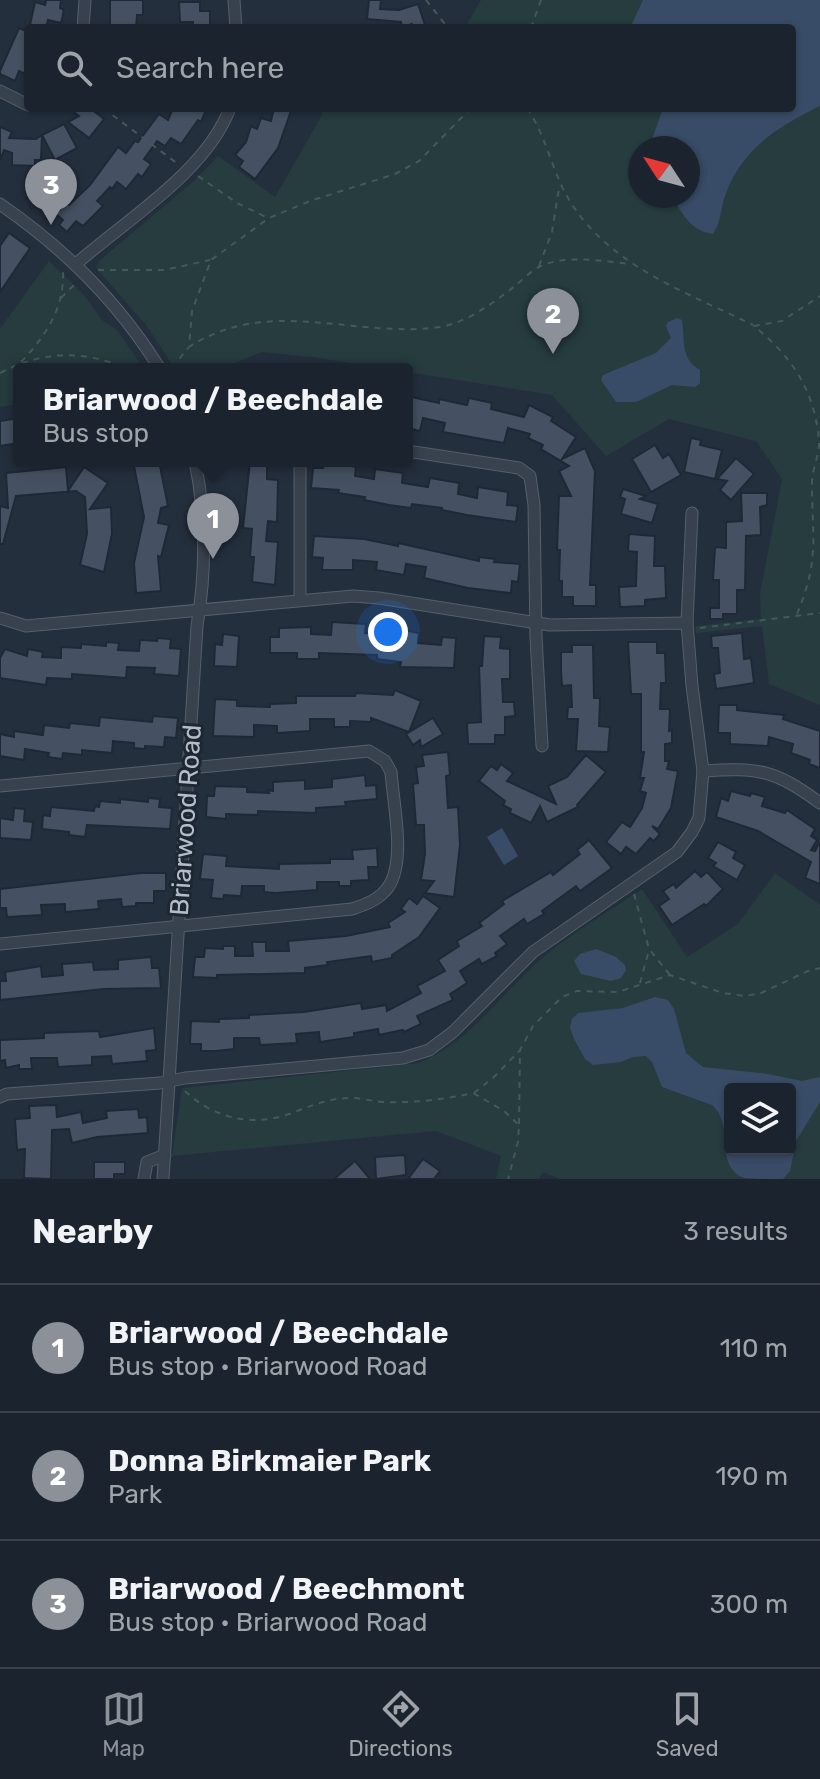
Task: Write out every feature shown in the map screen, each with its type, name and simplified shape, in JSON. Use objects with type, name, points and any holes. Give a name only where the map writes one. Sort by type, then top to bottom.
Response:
[{"type":"street","points":[[83,24],[85,0]]},
{"type":"street","points":[[234,0],[236,24]]},
{"type":"street","points":[[0,91],[24,103]]},
{"type":"street","points":[[76,264],[188,170],[211,145],[228,112]]},
{"type":"street","points":[[0,204],[76,264],[136,332],[156,363]]},
{"type":"street","points":[[413,452],[519,468],[530,476],[534,505],[542,746]]},
{"type":"street","name":"Briarwood Road","points":[[163,1179],[204,558],[202,506],[196,467]]},
{"type":"street","points":[[300,467],[300,599]]},
{"type":"street","points":[[0,1097],[403,1058],[429,1050],[453,1032],[533,952],[677,852],[699,818],[703,771],[687,630],[692,513]]},
{"type":"street","points":[[0,618],[26,626],[353,596],[536,624],[687,630]]},
{"type":"street","points":[[0,786],[369,751],[385,761],[391,772],[398,857],[396,874],[386,890],[371,902],[352,909],[0,944]]},
{"type":"street","points":[[703,771],[760,770],[792,783],[820,803]]},
{"type":"street","points":[[144,1179],[147,1162],[165,1155]]},
{"type":"path","points":[[426,0],[445,24]]},
{"type":"path","points":[[532,24],[541,0]]},
{"type":"path","points":[[108,112],[237,203],[269,218]]},
{"type":"path","points":[[20,363],[48,330],[68,289],[94,270],[164,270],[211,260],[269,218],[310,201],[395,174],[419,161],[467,112]]},
{"type":"path","points":[[530,112],[560,185],[589,226],[630,264],[754,326],[795,367],[808,393],[820,442],[812,481],[817,562],[811,589],[797,614]]},
{"type":"path","points":[[538,267],[552,232],[560,185]]},
{"type":"path","points":[[61,298],[64,271],[57,264],[66,255]]},
{"type":"path","points":[[189,347],[192,311],[211,260]]},
{"type":"path","points":[[177,363],[189,347],[212,333],[249,323],[308,320],[409,329],[443,326],[469,318],[538,267],[556,262],[592,260],[630,264]]},
{"type":"path","points":[[754,326],[782,321],[820,296]]},
{"type":"path","points":[[20,363],[72,354],[92,356],[112,363]]},
{"type":"path","points":[[687,630],[698,635],[698,628],[820,613]]},
{"type":"path","points":[[635,895],[649,949],[670,975],[723,993],[745,996],[761,993],[820,968]]},
{"type":"path","points":[[640,984],[649,949]]},
{"type":"path","points":[[185,1078],[185,1092],[196,1101],[218,1113],[241,1120],[285,1115],[320,1101],[353,1098],[379,1102],[435,1101],[473,1093],[520,1050],[533,1026],[562,997],[577,991],[618,992],[670,975]]},
{"type":"path","points":[[508,1179],[518,1142],[520,1050]]},
{"type":"path","points":[[473,1093],[495,1105],[519,1125]]},
{"type":"green space","points":[[481,0],[820,0],[820,705],[769,684],[762,626],[696,633],[695,626],[761,619],[760,594],[782,479],[756,441],[669,419],[606,456],[552,395],[413,373],[413,363],[350,363],[262,352],[235,363],[171,363],[146,325],[96,268],[99,261],[195,180],[218,156],[275,197],[322,112],[796,112],[796,24],[467,24]]},
{"type":"green space","points":[[49,261],[83,294],[103,321],[117,330],[140,363],[13,363],[13,405],[0,407],[0,329]]},
{"type":"green space","points":[[775,873],[820,905],[820,1179],[560,1179],[542,1172],[539,1179],[496,1179],[501,1156],[436,1131],[172,1156],[182,1088],[419,1063],[469,1031],[552,950],[642,889],[687,957],[738,924]]},
{"type":"water","points":[[643,0],[820,0],[820,106],[777,130],[752,151],[733,177],[713,234],[698,229],[679,208],[700,208],[700,136],[653,136],[662,112],[796,112],[796,24],[632,24]]},
{"type":"water","points":[[677,318],[682,320],[686,354],[700,370],[700,383],[695,387],[672,385],[636,402],[616,402],[601,380],[603,375],[656,353],[671,338],[666,326],[668,322]]},
{"type":"water","points":[[502,828],[518,856],[504,865],[487,837]]},
{"type":"water","points":[[596,949],[616,957],[625,965],[626,970],[621,978],[611,981],[581,974],[574,961],[580,954]]},
{"type":"water","points":[[655,997],[668,1000],[674,1009],[686,1053],[703,1067],[802,1081],[820,1077],[820,1102],[796,1141],[796,1083],[724,1083],[724,1131],[719,1114],[712,1105],[662,1087],[652,1062],[646,1056],[593,1065],[585,1059],[570,1028],[572,1019],[578,1013],[623,1008]]},
{"type":"water","points":[[727,1155],[793,1155],[790,1171],[783,1179],[744,1178],[729,1164]]},
{"type":"building","points":[[46,0],[61,0],[60,8],[64,10],[61,23],[48,20],[47,24],[30,24],[35,2],[45,5]]},
{"type":"building","points":[[110,0],[143,0],[143,15],[137,15],[136,24],[110,24]]},
{"type":"building","points":[[369,0],[381,0],[380,9],[399,10],[418,4],[425,24],[401,24],[367,19]]},
{"type":"building","points":[[179,2],[200,2],[200,11],[210,11],[210,24],[180,22]]},
{"type":"building","points":[[19,28],[24,30],[24,73],[19,71],[15,81],[0,74]]},
{"type":"building","points":[[74,112],[95,112],[104,119],[89,138],[68,122],[79,116]]},
{"type":"building","points":[[171,112],[205,112],[201,122],[198,120],[181,144],[171,138],[165,146],[157,141],[144,159],[151,164],[142,177],[138,174],[126,189],[117,182],[112,189],[110,187],[97,201],[103,206],[83,226],[76,221],[67,232],[59,225],[63,220],[53,212],[63,200],[69,205],[90,185],[118,147],[126,153],[159,114],[168,120]]},
{"type":"building","points":[[273,112],[291,112],[278,148],[255,179],[239,167],[243,161],[235,155],[246,142],[251,126],[257,129],[261,118],[271,121]]},
{"type":"building","points":[[64,124],[77,148],[55,160],[42,135]]},
{"type":"building","points":[[0,127],[12,132],[9,138],[36,139],[42,135],[41,160],[35,160],[35,166],[12,165],[12,153],[4,150],[0,160]]},
{"type":"building","points":[[9,233],[30,248],[0,292],[0,246]]},
{"type":"building","points":[[413,397],[467,405],[469,398],[492,403],[491,409],[524,417],[529,405],[553,417],[551,421],[576,437],[562,459],[585,448],[595,471],[590,585],[596,585],[596,606],[573,606],[573,597],[562,597],[560,550],[557,550],[559,496],[571,496],[559,471],[569,466],[541,449],[543,445],[528,438],[530,434],[508,428],[504,443],[443,432],[445,423],[423,418],[420,431],[413,429]]},
{"type":"building","points":[[13,419],[13,444],[0,446],[0,421]]},
{"type":"building","points":[[691,438],[701,440],[700,445],[722,450],[715,479],[684,472]]},
{"type":"building","points":[[655,445],[663,458],[669,454],[681,475],[651,492],[632,459]]},
{"type":"building","points":[[736,458],[754,474],[731,500],[720,490],[727,481],[717,479]]},
{"type":"building","points":[[66,467],[68,491],[84,467],[108,483],[90,509],[111,507],[112,534],[104,572],[80,565],[87,534],[85,497],[76,491],[16,496],[3,544],[0,544],[0,506],[8,508],[6,473]]},
{"type":"building","points":[[134,467],[160,467],[168,506],[161,508],[158,523],[169,525],[161,557],[158,556],[161,591],[136,593],[134,563],[144,517]]},
{"type":"building","points":[[249,467],[267,467],[267,479],[278,480],[277,522],[268,521],[266,541],[278,542],[275,585],[252,582],[252,529],[243,528]]},
{"type":"building","points":[[356,467],[355,476],[374,479],[375,469],[403,473],[402,483],[428,487],[430,478],[459,483],[458,494],[477,498],[478,487],[508,492],[507,505],[518,506],[516,522],[442,508],[389,505],[338,493],[339,490],[311,488],[313,468]]},
{"type":"building","points":[[623,489],[646,496],[640,499],[658,504],[652,523],[621,514],[625,499],[620,497]]},
{"type":"building","points":[[741,493],[767,493],[767,505],[760,507],[761,535],[746,536],[745,590],[737,590],[737,614],[723,614],[723,619],[710,619],[710,608],[719,608],[719,580],[713,580],[715,547],[726,548],[726,522],[742,521]]},
{"type":"building","points":[[629,534],[655,536],[654,566],[665,566],[666,598],[645,600],[645,606],[620,607],[619,587],[636,586],[637,552],[628,551]]},
{"type":"building","points":[[314,536],[364,539],[398,546],[398,543],[479,561],[479,557],[495,559],[494,562],[520,564],[518,582],[512,581],[511,593],[468,588],[424,578],[426,567],[406,564],[404,575],[376,570],[377,562],[353,560],[353,570],[322,570],[323,558],[312,557]]},
{"type":"building","points":[[332,622],[366,624],[365,633],[386,634],[387,627],[419,633],[418,643],[441,645],[442,637],[456,638],[454,668],[400,667],[401,662],[377,659],[377,655],[319,653],[319,659],[297,659],[297,653],[270,653],[270,637],[279,637],[279,628],[311,627],[311,634],[331,635]]},
{"type":"building","points":[[742,633],[744,659],[751,658],[754,683],[716,689],[714,674],[720,673],[718,648],[712,648],[711,636]]},
{"type":"building","points":[[223,634],[239,636],[237,667],[214,666],[215,644],[222,645]]},
{"type":"building","points":[[484,636],[501,637],[500,648],[510,649],[510,679],[502,679],[503,702],[514,702],[515,716],[505,717],[505,735],[495,735],[495,744],[468,744],[467,723],[481,722],[479,666],[482,666]]},
{"type":"building","points":[[157,638],[171,639],[170,648],[181,649],[179,676],[154,674],[155,668],[127,667],[126,678],[72,674],[72,679],[47,678],[46,685],[0,678],[0,658],[5,649],[27,656],[28,649],[43,652],[42,657],[61,658],[61,647],[81,648],[81,644],[106,646],[106,642],[119,643],[118,650],[139,651],[140,640],[157,641]]},
{"type":"building","points":[[628,642],[657,642],[657,653],[665,653],[666,683],[661,683],[660,709],[670,709],[672,743],[665,744],[665,761],[669,761],[667,769],[678,771],[671,808],[658,829],[652,826],[660,834],[654,841],[650,838],[636,854],[626,847],[621,854],[606,842],[622,822],[630,827],[642,808],[646,793],[640,791],[644,778],[640,778],[644,752],[641,752],[641,694],[631,694]]},
{"type":"building","points":[[572,645],[593,645],[594,698],[600,698],[599,726],[610,727],[608,752],[576,751],[578,719],[567,719],[568,707],[572,707],[571,685],[562,686],[561,671],[561,652],[572,652]]},
{"type":"building","points":[[395,690],[421,701],[409,732],[371,718],[371,722],[350,721],[350,727],[334,727],[334,719],[310,719],[310,731],[277,733],[277,726],[254,725],[254,737],[213,736],[215,699],[237,700],[237,706],[270,707],[270,704],[296,703],[296,696],[393,695]]},
{"type":"building","points":[[719,705],[737,705],[737,710],[784,715],[783,719],[820,731],[820,768],[809,764],[810,760],[791,753],[793,744],[769,737],[768,746],[730,744],[730,733],[718,733]]},
{"type":"building","points":[[153,716],[178,718],[176,738],[165,737],[164,747],[134,748],[134,743],[113,741],[112,753],[82,750],[82,755],[63,753],[62,759],[48,757],[49,753],[25,749],[24,760],[0,756],[0,734],[14,737],[14,731],[43,735],[44,725],[69,728],[70,723],[99,726],[100,717],[152,722]]},
{"type":"building","points":[[433,718],[443,734],[421,747],[420,740],[413,745],[406,734]]},
{"type":"building","points":[[448,752],[448,808],[458,807],[460,845],[454,897],[425,893],[434,881],[421,880],[425,854],[424,825],[416,825],[413,784],[418,783],[416,767],[424,766],[422,755]]},
{"type":"building","points":[[586,755],[606,772],[578,807],[547,822],[540,806],[531,823],[510,813],[511,809],[503,805],[505,801],[479,781],[491,766],[497,770],[501,764],[513,773],[507,781],[556,804],[548,786],[567,777]]},
{"type":"building","points":[[365,775],[366,786],[376,785],[377,799],[345,802],[346,806],[316,808],[316,813],[258,811],[258,815],[226,814],[226,819],[206,817],[207,796],[214,796],[215,786],[247,787],[247,792],[269,793],[268,790],[273,791],[273,782],[305,780],[305,789],[332,787],[332,779]]},
{"type":"building","points":[[731,791],[765,797],[762,806],[785,813],[787,810],[815,829],[811,836],[817,840],[811,850],[815,851],[820,841],[820,884],[805,878],[811,862],[758,831],[716,817],[721,798],[728,801]]},
{"type":"building","points":[[148,798],[160,799],[159,807],[172,808],[170,829],[87,825],[85,837],[42,829],[43,815],[50,816],[51,807],[94,811],[100,801],[120,803],[120,799],[148,802]]},
{"type":"building","points":[[14,808],[25,809],[24,821],[33,822],[31,840],[0,838],[0,818],[13,820]]},
{"type":"building","points":[[589,840],[612,868],[580,891],[576,886],[542,911],[544,914],[527,924],[524,919],[500,936],[507,944],[495,953],[497,956],[482,964],[479,959],[460,971],[467,983],[450,994],[453,1000],[417,1016],[421,1024],[404,1032],[379,1035],[378,1029],[354,1033],[354,1037],[320,1042],[319,1032],[296,1034],[297,1043],[260,1045],[259,1038],[234,1038],[234,1049],[216,1051],[201,1051],[201,1044],[190,1044],[191,1021],[219,1022],[219,1019],[304,1012],[361,1003],[362,1009],[386,1005],[387,1011],[421,993],[417,986],[445,971],[438,960],[459,946],[457,941],[482,926],[479,923],[504,904],[502,901],[551,872],[553,875],[580,854],[577,850]]},
{"type":"building","points":[[718,842],[736,852],[733,858],[745,865],[737,880],[713,866],[716,863],[708,858]]},
{"type":"building","points":[[377,848],[378,867],[368,867],[369,880],[351,881],[351,886],[339,886],[339,882],[317,882],[317,890],[275,893],[264,892],[264,886],[242,886],[241,896],[224,895],[223,899],[211,898],[213,880],[200,879],[203,854],[227,856],[226,866],[279,869],[279,864],[330,863],[330,859],[353,859],[352,850]]},
{"type":"building","points":[[695,871],[701,877],[707,872],[723,889],[706,906],[704,904],[672,925],[659,906],[669,899],[663,891],[674,884],[676,888]]},
{"type":"building","points":[[166,873],[166,891],[154,891],[154,903],[122,907],[121,899],[98,901],[99,909],[65,912],[65,904],[41,905],[42,915],[7,917],[6,908],[0,908],[0,889]]},
{"type":"building","points":[[423,896],[440,908],[419,937],[392,958],[372,962],[371,956],[327,962],[328,965],[305,968],[305,973],[193,977],[195,957],[204,957],[205,948],[235,946],[235,956],[253,956],[252,942],[266,942],[266,951],[289,951],[288,941],[346,936],[390,927],[388,923],[405,912],[401,909],[409,898],[417,904]]},
{"type":"building","points":[[151,957],[152,968],[159,968],[161,988],[104,989],[0,1000],[0,981],[6,981],[5,972],[41,966],[42,977],[63,975],[62,964],[93,962],[94,970],[118,969],[118,960]]},
{"type":"building","points":[[154,1028],[156,1050],[146,1051],[147,1061],[112,1064],[111,1056],[92,1057],[92,1065],[58,1067],[57,1058],[31,1058],[32,1069],[19,1069],[19,1065],[6,1068],[5,1060],[0,1061],[0,1040],[44,1038],[44,1033],[99,1031],[100,1037]]},
{"type":"building","points":[[56,1105],[57,1117],[81,1112],[83,1123],[107,1118],[106,1111],[138,1109],[139,1118],[147,1117],[148,1133],[97,1137],[72,1143],[69,1129],[52,1130],[51,1179],[24,1178],[25,1149],[17,1150],[15,1119],[30,1118],[29,1106]]},
{"type":"building","points":[[405,1155],[406,1175],[376,1179],[375,1157]]},
{"type":"building","points":[[423,1159],[440,1171],[434,1179],[408,1179]]},
{"type":"building","points":[[355,1161],[370,1179],[334,1179]]},
{"type":"building","points":[[94,1162],[125,1162],[125,1174],[114,1174],[114,1179],[94,1179]]},
{"type":"place","name":"Briarwood / Beechmont","points":[[51,225]]},
{"type":"place","name":"Donna Birkmaier Park","points":[[553,354]]},
{"type":"place","name":"Briarwood / Beechdale","points":[[213,559]]}]
